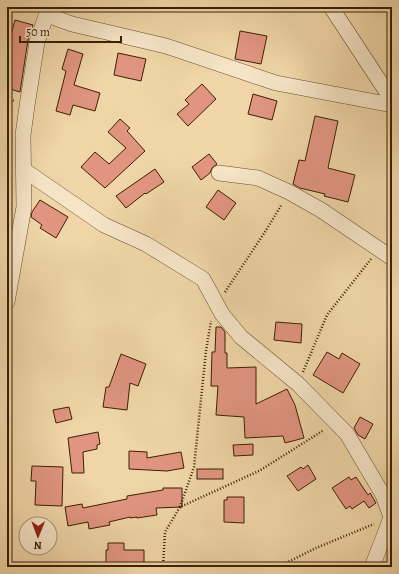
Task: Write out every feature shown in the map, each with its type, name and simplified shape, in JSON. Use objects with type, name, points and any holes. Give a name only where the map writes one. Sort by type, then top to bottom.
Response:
[{"type":"street","points":[[331,7],[392,100]]},
{"type":"street","points":[[7,302],[24,207],[23,135],[37,42],[48,11],[72,24],[166,46],[276,83],[392,105]]},
{"type":"street","points":[[24,170],[104,225],[146,244],[203,279],[222,314],[241,336],[298,384],[347,434],[383,495],[392,515],[372,567]]},
{"type":"street","points":[[219,173],[258,178],[289,192],[320,210],[386,253]]},
{"type":"path","points":[[163,567],[165,532],[180,507],[194,467],[206,351],[210,325],[216,304],[265,232],[289,192]]},
{"type":"path","points":[[298,384],[327,315],[363,268],[386,253]]},
{"type":"path","points":[[180,507],[260,471],[336,422]]},
{"type":"path","points":[[278,567],[316,548],[392,515]]},
{"type":"building","points":[[15,20],[33,25],[28,40],[20,92],[7,88],[7,50]]},
{"type":"building","points":[[240,31],[267,36],[261,64],[235,59]]},
{"type":"building","points":[[68,49],[83,54],[74,85],[100,93],[95,111],[73,105],[70,115],[56,111],[66,71],[62,69]]},
{"type":"building","points":[[118,53],[146,59],[141,81],[114,75]]},
{"type":"building","points":[[202,84],[216,99],[188,126],[177,114],[189,104],[185,100]]},
{"type":"building","points":[[253,94],[277,101],[272,120],[248,114]]},
{"type":"building","points":[[315,116],[338,121],[328,168],[355,175],[348,202],[324,196],[325,194],[300,188],[293,184],[299,160],[305,161]]},
{"type":"building","points":[[120,119],[130,128],[127,131],[145,151],[105,188],[81,167],[95,152],[109,164],[126,148],[108,132]]},
{"type":"building","points":[[209,154],[217,164],[212,168],[210,173],[201,180],[192,167]]},
{"type":"building","points":[[155,169],[164,182],[146,194],[145,193],[126,208],[116,196]]},
{"type":"building","points":[[218,190],[236,203],[224,220],[206,207]]},
{"type":"building","points":[[40,200],[68,217],[56,238],[40,228],[42,225],[31,217],[32,212]]},
{"type":"building","points":[[276,322],[302,324],[301,343],[274,340]]},
{"type":"building","points":[[216,327],[221,327],[225,332],[227,368],[256,367],[256,404],[287,389],[295,405],[304,438],[285,443],[283,436],[245,438],[244,417],[216,415],[218,386],[211,386],[212,352],[215,352]]},
{"type":"building","points":[[327,352],[339,359],[342,353],[360,364],[343,393],[313,375]]},
{"type":"building","points":[[121,354],[146,364],[138,386],[130,383],[127,410],[103,407],[106,387],[109,387]]},
{"type":"building","points":[[69,407],[72,419],[56,423],[53,410]]},
{"type":"building","points":[[360,417],[373,424],[365,439],[358,435],[354,428]]},
{"type":"building","points":[[98,432],[100,444],[97,445],[97,449],[83,452],[84,473],[72,473],[68,438]]},
{"type":"building","points":[[253,444],[253,455],[234,456],[233,445]]},
{"type":"building","points":[[129,451],[147,452],[147,458],[181,452],[184,468],[167,471],[129,469]]},
{"type":"building","points":[[308,465],[316,479],[298,491],[287,476],[301,467],[303,469]]},
{"type":"building","points":[[32,466],[63,467],[62,506],[35,505],[36,481],[31,481]]},
{"type":"building","points":[[197,469],[223,469],[223,479],[197,479]]},
{"type":"building","points":[[349,477],[351,480],[356,477],[368,495],[370,493],[376,503],[369,508],[364,501],[352,509],[350,506],[346,509],[332,488]]},
{"type":"building","points":[[163,488],[182,488],[182,507],[156,508],[157,515],[137,518],[130,517],[109,522],[110,525],[89,529],[88,522],[68,526],[65,507],[82,504],[83,508],[127,499],[127,496],[163,490]]},
{"type":"building","points":[[227,497],[244,497],[244,523],[224,522],[224,500],[227,500]]},
{"type":"building","points":[[108,543],[124,543],[124,550],[144,550],[144,566],[106,565],[106,550],[108,550]]}]
